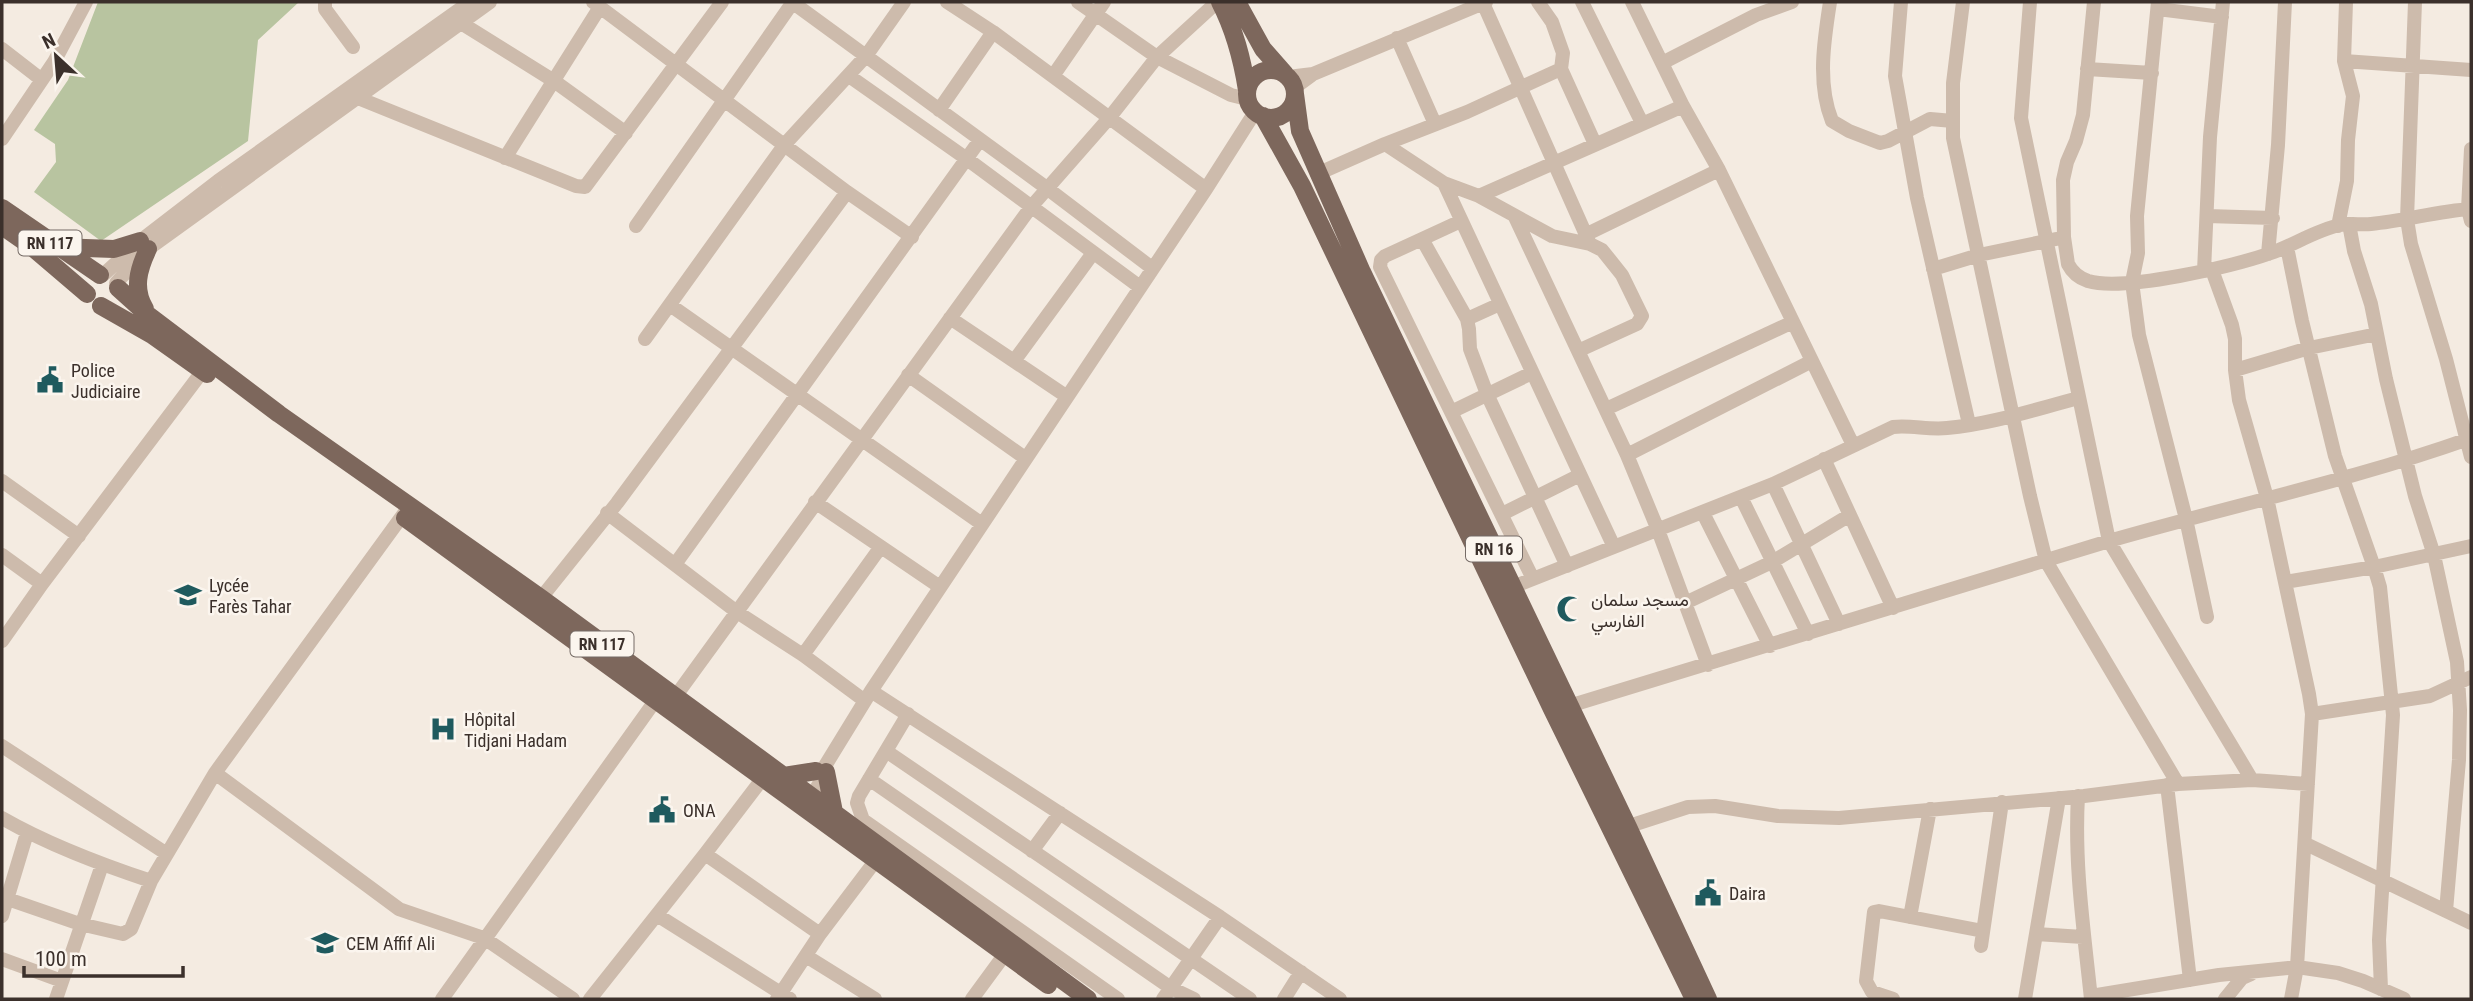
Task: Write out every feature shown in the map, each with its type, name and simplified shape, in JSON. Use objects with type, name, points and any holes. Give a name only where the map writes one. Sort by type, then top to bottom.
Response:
[{"type":"main road","name":"RN 16","points":[[1219,2],[1233,27],[1253,104],[1287,157],[1324,229],[1505,590],[1620,829],[1707,999]]},
{"type":"main road","points":[[1237,2],[1263,48],[1290,83],[1292,104],[1280,116],[1253,104],[1255,76],[1261,72],[1269,70],[1290,83]]},
{"type":"main road","name":"RN 16","points":[[1290,83],[1300,131],[1317,174],[1398,348],[1505,590],[1569,706],[1694,999]]},
{"type":"main road","name":"RN 117","points":[[2,208],[109,280],[206,366]]},
{"type":"main road","name":"RN 117","points":[[3,229],[32,247],[94,300],[206,366],[279,414],[534,610],[762,778],[859,824],[1088,999]]},
{"type":"main road","points":[[55,246],[114,249],[144,245],[137,283],[139,296],[148,315]]},
{"type":"main road","points":[[91,280],[109,280],[114,301],[94,300],[91,280]]},
{"type":"main road","name":"RN 117","points":[[406,511],[541,598],[675,697],[798,793],[876,860],[1068,999]]},
{"type":"main road","points":[[798,793],[822,770],[834,812]]},
{"type":"street","points":[[2,139],[73,30],[86,2]]},
{"type":"street","points":[[326,2],[325,9],[353,47]]},
{"type":"street","points":[[144,245],[358,98],[490,2]]},
{"type":"street","points":[[358,98],[576,186],[586,187],[722,2]]},
{"type":"street","points":[[636,226],[793,2],[1048,188],[1152,268]]},
{"type":"street","points":[[645,339],[785,144],[866,56],[904,2]]},
{"type":"street","points":[[947,2],[993,32],[1206,189]]},
{"type":"street","points":[[798,793],[822,770],[1025,458],[1206,189],[1253,104],[1157,57],[1100,8],[1078,2]]},
{"type":"street","points":[[675,697],[1031,207],[1110,117],[1157,57],[1219,2]]},
{"type":"street","points":[[1290,83],[1485,2],[1520,89],[1588,240]]},
{"type":"street","points":[[1538,2],[1552,22],[1563,53],[1561,69],[1595,144]]},
{"type":"street","points":[[1582,2],[1642,123]]},
{"type":"street","points":[[1632,2],[1683,106],[1719,170],[1853,445]]},
{"type":"street","points":[[1662,63],[1756,15],[1792,2]]},
{"type":"street","points":[[1830,2],[1824,40],[1824,95],[1832,121],[1880,143],[1930,119],[1953,121]]},
{"type":"street","points":[[1901,2],[1895,76],[1933,269],[1969,424]]},
{"type":"street","points":[[1963,2],[1953,83],[1953,138],[2012,415],[2046,561],[2173,785],[2190,980]]},
{"type":"street","points":[[2030,2],[2021,118],[2109,541],[2252,780]]},
{"type":"street","points":[[2094,2],[2083,115],[2063,180],[2064,237],[2068,264],[2077,275],[2088,281],[2132,282],[2208,271],[2268,254],[2343,225],[2407,219],[2439,212],[2470,213],[2471,149]]},
{"type":"street","points":[[2223,2],[2210,137],[2208,271],[2232,325],[2235,370],[2249,440],[2267,498],[2312,714],[2297,967],[2291,999]]},
{"type":"street","points":[[2268,254],[2273,218],[2285,2]]},
{"type":"street","points":[[2346,2],[2344,61],[2353,96],[2343,225],[2371,304],[2386,379],[2415,496],[2434,555],[2457,662],[2465,680],[2446,911]]},
{"type":"street","points":[[2415,2],[2407,219],[2411,244],[2469,439],[2471,457]]},
{"type":"street","points":[[109,280],[144,245],[229,173],[467,3]]},
{"type":"street","points":[[505,158],[554,82],[597,4],[847,192],[912,237]]},
{"type":"street","points":[[2207,617],[2186,519],[2139,335],[2132,282],[2138,253],[2137,216],[2158,5],[2222,17]]},
{"type":"street","points":[[1053,76],[1100,8]]},
{"type":"street","points":[[461,23],[554,82],[626,133]]},
{"type":"street","points":[[939,110],[993,32]]},
{"type":"street","points":[[1397,38],[1435,124]]},
{"type":"street","points":[[2,49],[42,80]]},
{"type":"street","points":[[2344,61],[2471,70]]},
{"type":"street","points":[[1317,174],[1520,89],[1561,69]]},
{"type":"street","points":[[2087,69],[2152,73]]},
{"type":"street","points":[[849,76],[1140,287]]},
{"type":"street","points":[[1479,196],[1683,106]]},
{"type":"street","points":[[676,563],[980,140]]},
{"type":"street","points":[[1385,144],[1444,183],[1479,196],[1552,236],[1588,240],[1613,261],[1642,316],[1637,324],[1580,350]]},
{"type":"street","points":[[1588,240],[1719,170]]},
{"type":"street","points":[[1444,183],[1614,547]]},
{"type":"street","points":[[541,598],[733,349],[847,192]]},
{"type":"street","points":[[2207,216],[2273,218]]},
{"type":"street","points":[[1515,217],[1580,350],[1627,455],[1708,665]]},
{"type":"street","points":[[1461,221],[1385,256],[1380,264],[1534,579]]},
{"type":"street","points":[[1933,269],[1979,255],[2064,237]]},
{"type":"street","points":[[1422,239],[1467,319],[1469,349],[1487,394],[1567,566]]},
{"type":"street","points":[[2287,247],[2335,456],[2345,478],[2374,567],[2384,619],[2393,702],[2379,940],[2381,989]]},
{"type":"street","points":[[1014,361],[1093,253]]},
{"type":"street","points":[[1467,319],[1500,304]]},
{"type":"street","points":[[670,305],[982,524]]},
{"type":"street","points":[[950,318],[1066,396]]},
{"type":"street","points":[[1606,409],[1793,323]]},
{"type":"street","points":[[2235,370],[2309,348],[2377,334]]},
{"type":"street","points":[[1398,348],[1415,339]]},
{"type":"street","points":[[1627,455],[1812,361]]},
{"type":"street","points":[[4,632],[206,366]]},
{"type":"street","points":[[1451,412],[1532,373]]},
{"type":"street","points":[[908,375],[1025,458]]},
{"type":"street","points":[[1505,590],[1773,484],[1893,427],[1945,428],[2079,398]]},
{"type":"street","points":[[1569,706],[2109,541],[2345,478],[2469,439]]},
{"type":"street","points":[[1824,459],[1893,608]]},
{"type":"street","points":[[1502,514],[1580,475]]},
{"type":"street","points":[[2,481],[79,536]]},
{"type":"street","points":[[1773,484],[1839,624]]},
{"type":"street","points":[[1741,497],[1808,634]]},
{"type":"street","points":[[815,502],[940,587]]},
{"type":"street","points":[[4,898],[80,924],[123,934],[128,932],[151,881],[215,773],[406,511]]},
{"type":"street","points":[[607,513],[737,612],[868,696],[908,714],[1220,917],[1340,999]]},
{"type":"street","points":[[1703,513],[1770,646]]},
{"type":"street","points":[[1685,603],[1772,562],[1850,515]]},
{"type":"street","points":[[2286,582],[2471,546]]},
{"type":"street","points":[[803,655],[880,548]]},
{"type":"street","points":[[2,555],[42,584]]},
{"type":"street","points":[[2312,714],[2431,696],[2465,680]]},
{"type":"street","points":[[442,999],[655,701]]},
{"type":"street","points":[[908,714],[857,803],[859,824],[1118,999]]},
{"type":"street","points":[[2,746],[167,854]]},
{"type":"street","points":[[886,751],[1250,999]]},
{"type":"street","points":[[215,773],[399,909],[484,938],[573,999]]},
{"type":"street","points":[[590,999],[762,778]]},
{"type":"street","points":[[869,779],[1167,993],[1194,999]]},
{"type":"street","points":[[1620,829],[1688,807],[1715,807],[1810,818],[1870,816],[2173,785],[2252,780],[2308,784]]},
{"type":"street","points":[[2078,796],[2076,833],[2083,937],[2091,998],[2190,980],[2297,967],[2339,973],[2404,999]]},
{"type":"street","points":[[2025,999],[2059,798]]},
{"type":"street","points":[[1981,946],[2002,802]]},
{"type":"street","points":[[1910,917],[1930,809]]},
{"type":"street","points":[[1032,851],[1060,813]]},
{"type":"street","points":[[2,818],[27,833],[151,881]]},
{"type":"street","points":[[2,916],[4,898],[27,833]]},
{"type":"street","points":[[2306,844],[2471,923]]},
{"type":"street","points":[[705,854],[820,934]]},
{"type":"street","points":[[657,915],[783,997],[820,934],[876,860]]},
{"type":"street","points":[[56,999],[102,864]]},
{"type":"street","points":[[1893,999],[1872,992],[1866,981],[1873,914],[1879,911],[1983,931]]},
{"type":"street","points":[[1167,993],[1220,917]]},
{"type":"street","points":[[2036,934],[2083,937]]},
{"type":"street","points":[[972,999],[1004,954]]},
{"type":"street","points":[[806,956],[875,999]]},
{"type":"street","points":[[2,960],[62,981]]},
{"type":"street","points":[[1284,999],[1301,972]]},
{"type":"street","points":[[2225,999],[2242,978],[2254,973]]},
{"type":"green space","points":[[98,2],[299,2],[258,40],[248,141],[101,241],[34,192],[56,162],[55,144],[34,130],[68,80]]},
{"type":"place","name":"Police Judiciaire","points":[[50,380]]},
{"type":"place","name":"Lycée Farès Tahar","points":[[188,595]]},
{"type":"place","name":"مسجد سلمان الفارسي","points":[[1570,609]]},
{"type":"place","name":"Hôpital Tidjani Hadam","points":[[443,729]]},
{"type":"place","name":"ONA","points":[[662,810]]},
{"type":"place","name":"Daira","points":[[1708,893]]},
{"type":"place","name":"CEM Affif Ali","points":[[325,943]]}]
